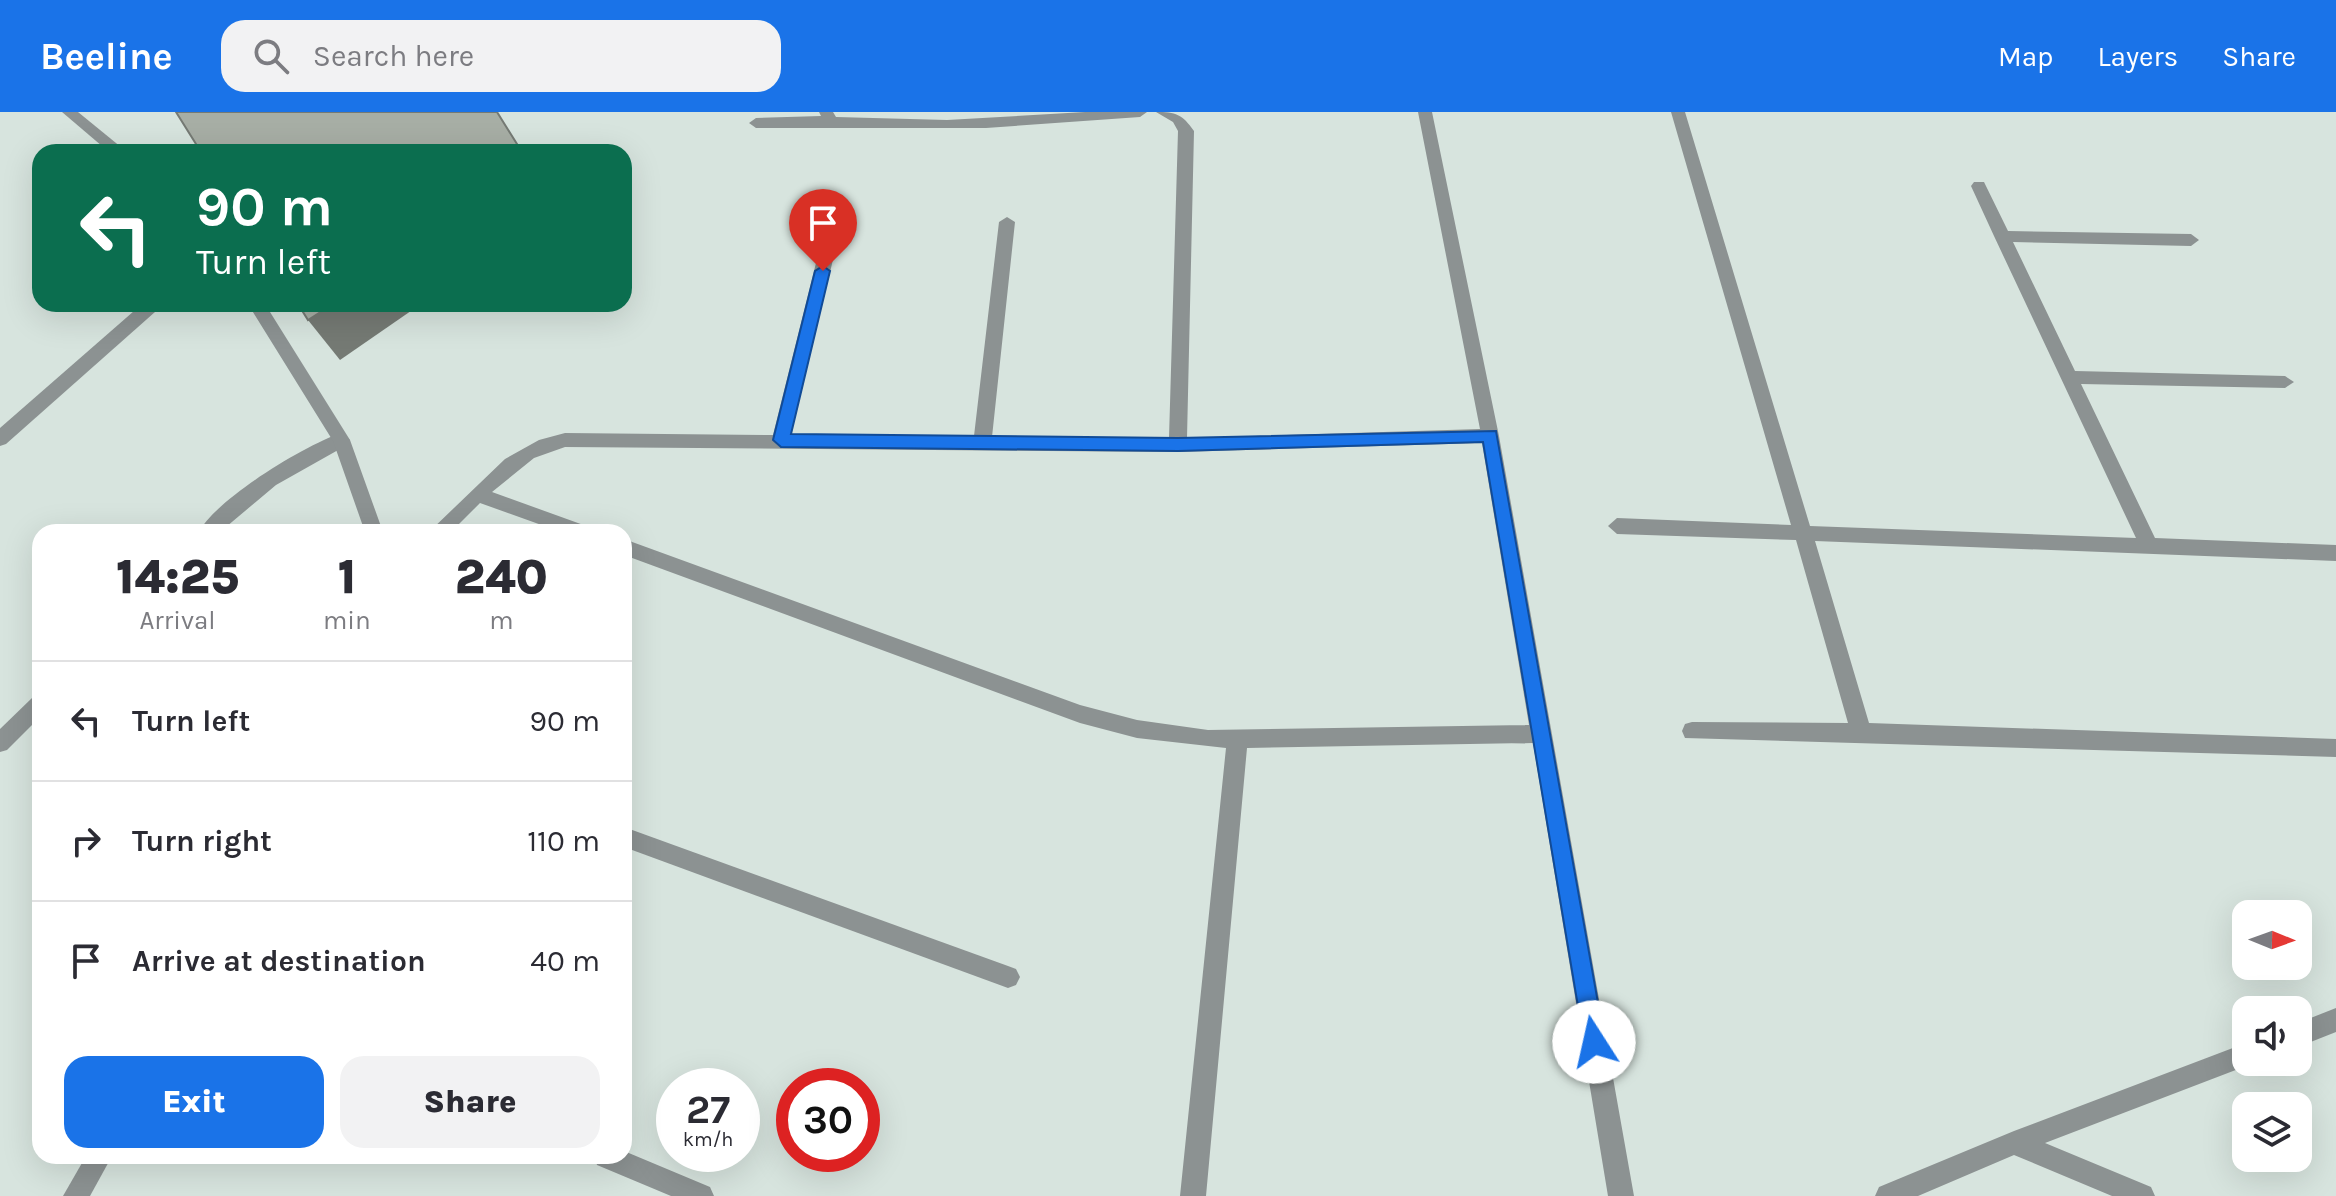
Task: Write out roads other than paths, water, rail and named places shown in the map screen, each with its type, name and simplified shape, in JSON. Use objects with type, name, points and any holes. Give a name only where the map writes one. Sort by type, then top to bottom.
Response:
[{"type":"street","points":[[69,112],[109,144]]},
{"type":"street","points":[[756,123],[829,116],[888,125],[1018,123],[1140,112]]},
{"type":"street","points":[[1163,112],[1178,119],[1186,131],[1178,445]]},
{"type":"street","points":[[1425,112],[1490,436],[1621,1196]]},
{"type":"street","points":[[1678,112],[1861,732]]},
{"type":"street","points":[[1979,186],[2148,544]]},
{"type":"street","points":[[982,442],[1007,222]]},
{"type":"street","points":[[2002,236],[2191,240]]},
{"type":"street","points":[[781,440],[829,243]]},
{"type":"street","points":[[0,439],[142,312]]},
{"type":"street","points":[[261,312],[341,440],[371,524]]},
{"type":"street","points":[[2069,377],[2285,382]]},
{"type":"street","points":[[446,524],[527,453],[546,443],[781,440],[1178,445],[1490,436]]},
{"type":"street","points":[[216,524],[236,503],[280,470],[341,440]]},
{"type":"street","points":[[477,494],[560,524]]},
{"type":"street","points":[[1617,526],[2336,553]]},
{"type":"street","points":[[632,550],[1080,714],[1137,729],[1237,740],[1541,734]]},
{"type":"street","points":[[0,743],[32,711]]},
{"type":"street","points":[[1692,731],[1861,732],[2336,748]]},
{"type":"street","points":[[1193,1196],[1237,740]]},
{"type":"street","points":[[632,840],[1008,977]]},
{"type":"street","points":[[2312,1029],[2336,1020]]},
{"type":"street","points":[[1888,1196],[2014,1143],[2232,1060]]},
{"type":"street","points":[[2014,1143],[2142,1196]]},
{"type":"street","points":[[76,1196],[95,1164]]},
{"type":"street","points":[[625,1164],[701,1196]]}]
